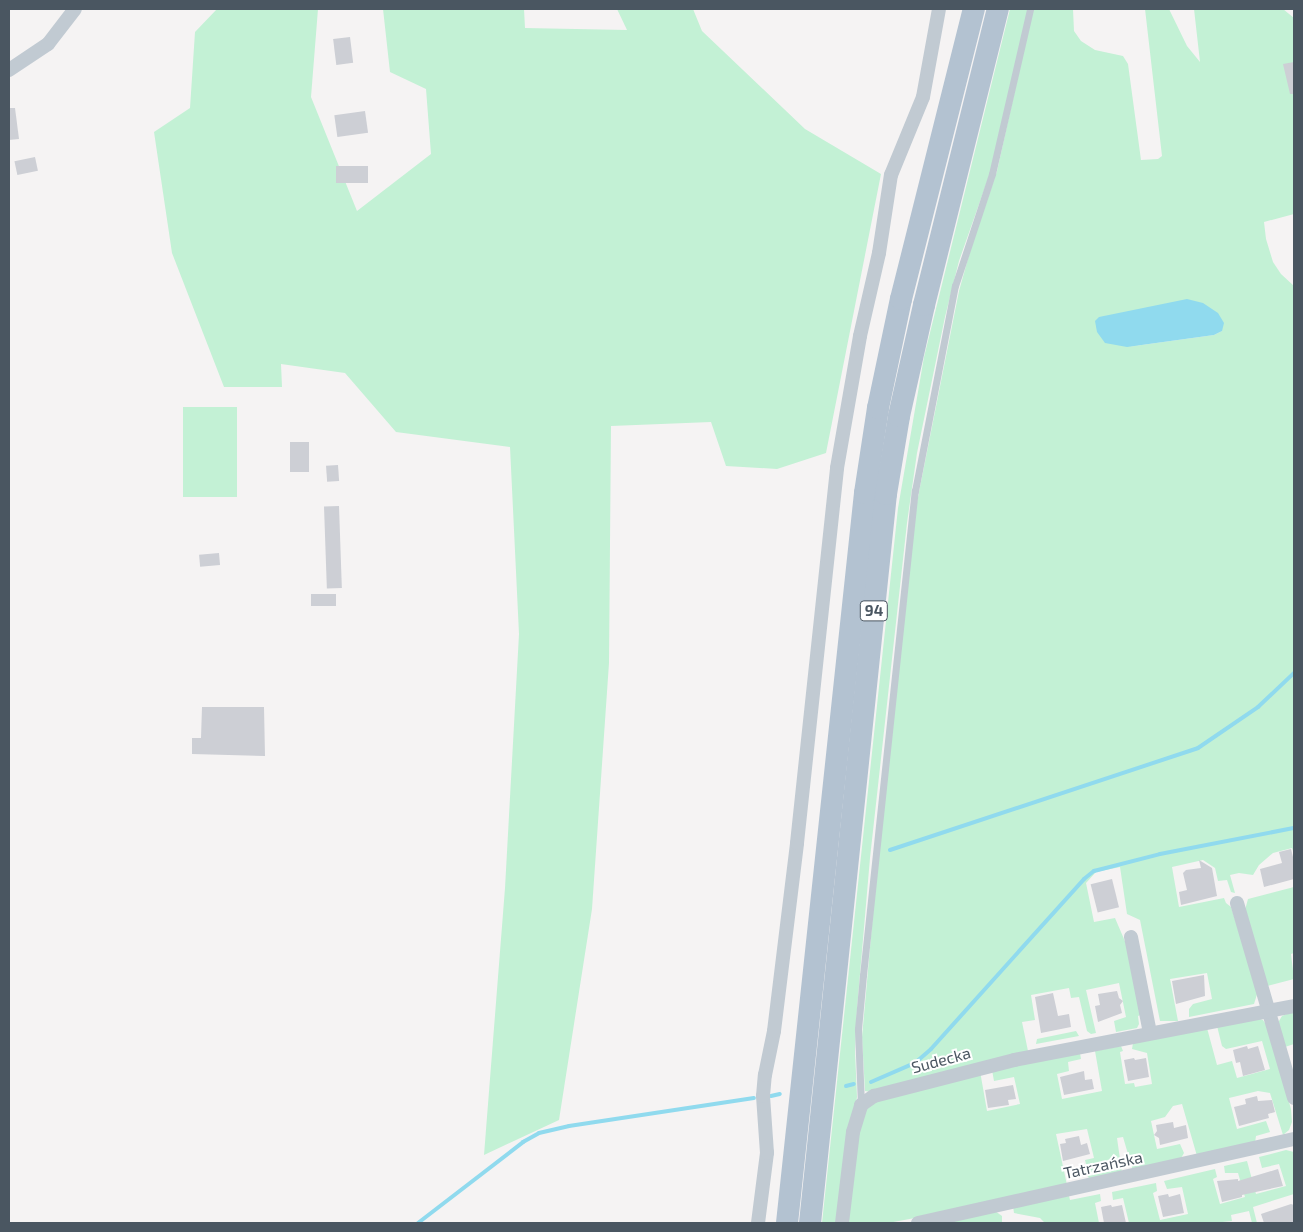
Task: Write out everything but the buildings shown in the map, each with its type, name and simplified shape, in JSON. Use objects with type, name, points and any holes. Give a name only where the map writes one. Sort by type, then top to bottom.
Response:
[{"type":"main road","name":"94","points":[[787,1223],[865,493],[876,418],[904,290],[974,9]]},
{"type":"main road","name":"94","points":[[810,1223],[888,484],[899,416],[922,314],[998,9]]},
{"type":"street","points":[[9,70],[48,44],[75,9]]},
{"type":"street","points":[[758,1223],[767,1153],[763,1096],[765,1075],[774,1031],[797,843],[837,468],[860,336],[879,253],[892,175],[923,97],[939,9]]},
{"type":"street","points":[[1237,903],[1294,1098]]},
{"type":"street","points":[[1131,937],[1150,1033]]},
{"type":"street","name":"Sudecka","points":[[861,1105],[874,1096],[962,1072],[1150,1033],[1294,1006]]},
{"type":"street","points":[[842,1223],[853,1132],[861,1105]]},
{"type":"street","name":"Tatrzańska","points":[[918,1223],[1294,1139]]},
{"type":"lane","points":[[861,1105],[858,1029],[915,491],[956,286],[992,174],[1030,9]]},
{"type":"green space","points":[[217,9],[318,9],[311,97],[357,211],[431,154],[426,89],[390,72],[383,9],[524,9],[525,28],[627,30],[617,9],[693,9],[702,31],[805,129],[881,174],[826,453],[777,469],[726,466],[711,422],[611,426],[609,663],[592,909],[559,1120],[484,1155],[505,888],[519,634],[510,447],[396,432],[345,373],[281,364],[282,387],[224,387],[172,253],[154,132],[190,108],[195,32]]},
{"type":"green space","points":[[1010,9],[1028,9],[990,173],[959,261],[945,317],[917,453],[907,523],[870,858],[857,1009],[855,1051],[857,1097],[838,1223],[822,1223],[898,508],[924,357]]},
{"type":"green space","points":[[1033,9],[1073,9],[1074,31],[1081,41],[1095,50],[1123,56],[1128,64],[1141,160],[1158,159],[1162,156],[1145,9],[1169,9],[1187,46],[1200,62],[1194,9],[1283,9],[1294,18],[1294,214],[1264,222],[1266,239],[1273,262],[1281,274],[1294,286],[1294,854],[1292,848],[1273,853],[1259,865],[1253,875],[1239,873],[1230,875],[1235,893],[1231,892],[1227,880],[1218,881],[1215,868],[1203,860],[1172,867],[1179,907],[1224,898],[1231,907],[1258,991],[1254,1004],[1189,1017],[1189,1009],[1193,1004],[1212,999],[1207,973],[1170,979],[1178,1021],[1160,1021],[1140,920],[1127,914],[1120,867],[1096,872],[1086,883],[1094,922],[1115,918],[1130,953],[1143,1014],[1138,1016],[1139,1024],[1137,1028],[1116,1032],[1114,1021],[1126,1017],[1119,983],[1086,990],[1096,1033],[1091,1034],[1087,1031],[1079,997],[1071,998],[1069,988],[1031,995],[1035,1020],[1022,1022],[1028,1051],[872,1092],[865,1091],[862,1037],[880,834],[917,502],[959,291],[971,248],[997,171]],"holes":[[[1222,331],[1214,335],[1127,347]]]},
{"type":"green space","points":[[183,407],[237,407],[237,497],[183,497]]},
{"type":"green space","points":[[1294,887],[1294,953],[1291,954],[1294,979],[1267,986],[1245,910],[1248,899]]},
{"type":"green space","points":[[1294,1011],[1294,1044],[1285,1047],[1279,1028],[1279,1021],[1282,1016]]},
{"type":"green space","points":[[1257,1018],[1263,1020],[1267,1026],[1291,1109],[1292,1122],[1289,1130],[1283,1135],[1270,1093],[1258,1091],[1229,1098],[1237,1129],[1266,1121],[1270,1132],[1256,1136],[1255,1143],[1197,1156],[1182,1104],[1173,1106],[1165,1117],[1151,1121],[1157,1149],[1180,1144],[1184,1153],[1180,1160],[1133,1171],[1123,1137],[1117,1138],[1122,1173],[1090,1180],[1086,1173],[1088,1173],[1085,1160],[1094,1158],[1087,1129],[1056,1134],[1067,1185],[969,1208],[888,1223],[847,1223],[854,1148],[868,1103],[980,1071],[987,1111],[1020,1104],[1014,1077],[994,1081],[992,1070],[1080,1053],[1081,1059],[1068,1062],[1069,1071],[1057,1074],[1062,1099],[1102,1091],[1095,1051],[1121,1046],[1123,1051],[1120,1052],[1125,1084],[1134,1083],[1135,1087],[1152,1084],[1147,1053],[1132,1049],[1133,1043],[1207,1028],[1217,1065],[1232,1061],[1237,1078],[1270,1069],[1262,1041],[1226,1049],[1222,1046],[1217,1026]]},
{"type":"green space","points":[[1076,1031],[1079,1036],[1036,1044],[1037,1039]]},
{"type":"green space","points":[[1286,1150],[1294,1152],[1294,1194],[1253,1207],[1257,1223],[1252,1223],[1249,1211],[1231,1215],[1232,1221],[1213,1223],[1129,1223],[1123,1198],[1113,1200],[1112,1192],[1156,1183],[1157,1191],[1153,1193],[1160,1220],[1188,1214],[1182,1187],[1167,1189],[1164,1181],[1215,1169],[1217,1177],[1213,1179],[1220,1204],[1245,1197],[1238,1173],[1225,1173],[1224,1166],[1247,1161],[1256,1194],[1286,1186],[1279,1164],[1262,1168],[1259,1157]]},
{"type":"green space","points":[[1100,1194],[1101,1201],[1095,1203],[1099,1223],[1045,1223],[1040,1218],[1014,1213],[1013,1206],[1069,1196],[1070,1200]]},
{"type":"green space","points":[[995,1211],[1002,1216],[1002,1223],[934,1223]]},
{"type":"water","points":[[1187,299],[1203,303],[1218,313],[1224,323],[1222,331],[1214,335],[1127,347],[1105,343],[1097,332],[1095,321],[1099,317]]},
{"type":"waterway","points":[[890,850],[1198,748],[1258,707],[1294,673]]},
{"type":"waterway","points":[[871,1082],[915,1063],[931,1049],[1084,879],[1094,871],[1160,854],[1294,828]]},
{"type":"waterway","points":[[846,1086],[854,1084]]},
{"type":"waterway","points":[[771,1096],[780,1094]]},
{"type":"waterway","points":[[418,1223],[523,1142],[539,1133],[569,1126],[754,1098]]}]
